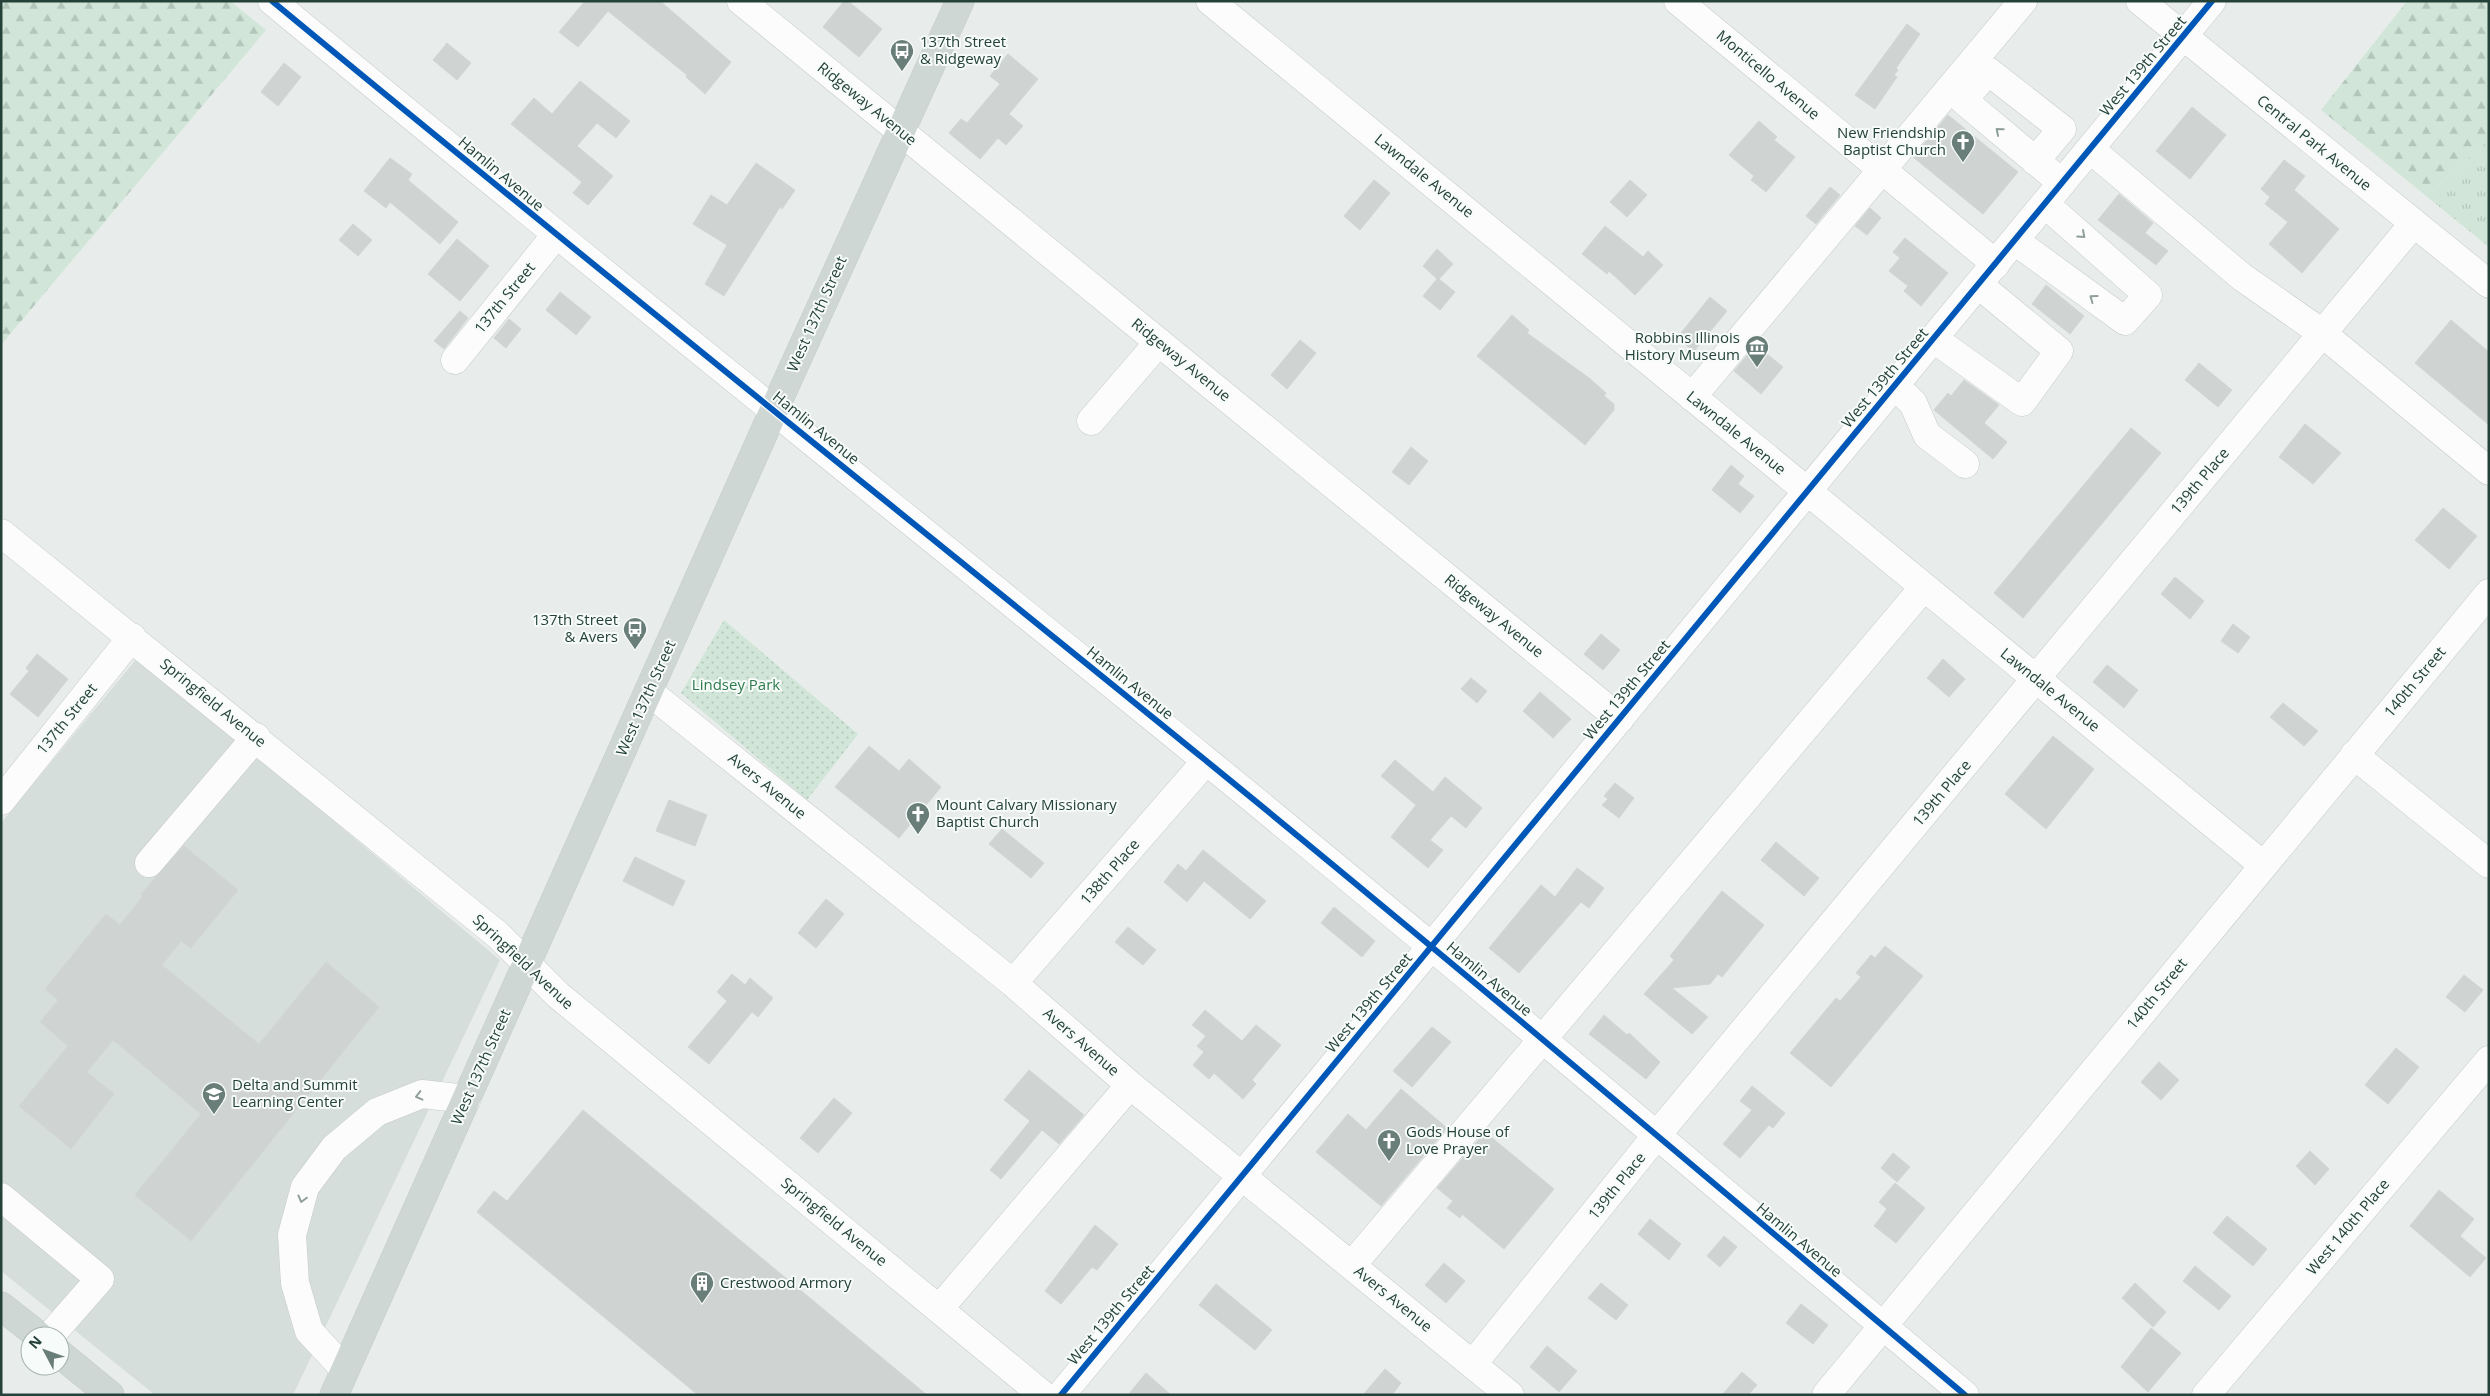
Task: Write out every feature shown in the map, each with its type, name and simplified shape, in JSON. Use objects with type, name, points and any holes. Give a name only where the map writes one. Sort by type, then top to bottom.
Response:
[{"type":"main road","name":"West 137th Street","points":[[334,1395],[774,410],[960,1]]},
{"type":"main road","points":[[1,1306],[26,1326]]},
{"type":"main road","points":[[70,1362],[110,1395]]},
{"type":"street","name":"Hamlin Avenue","points":[[272,1],[555,236],[774,410],[1432,947],[1964,1395]]},
{"type":"street","name":"Ridgeway Avenue","points":[[741,1],[1620,719]]},
{"type":"street","name":"Lawndale Avenue","points":[[1210,1],[2263,865]]},
{"type":"street","name":"Monticello Avenue","points":[[1678,1],[1996,264]]},
{"type":"street","points":[[1692,397],[2023,1]]},
{"type":"street","name":"Central Park Avenue","points":[[2140,1],[2489,284]]},
{"type":"street","name":"West 139th Street","points":[[1061,1395],[2212,1]]},
{"type":"street","points":[[2090,149],[2242,277],[2322,333],[2489,471]]},
{"type":"street","points":[[2035,161],[2062,183]]},
{"type":"street","points":[[2015,241],[2125,321],[2148,295],[2045,204]]},
{"type":"street","name":"139th Place","points":[[1472,1364],[1656,1136],[2414,224]]},
{"type":"street","name":"137th Street","points":[[455,360],[555,236]]},
{"type":"street","points":[[1934,339],[2022,402],[2059,352],[1979,285]]},
{"type":"street","points":[[1091,421],[1159,342]]},
{"type":"street","points":[[1895,386],[1913,403],[1927,435],[1965,464]]},
{"type":"street","name":"Springfield Avenue","points":[[1,533],[132,637],[498,935],[558,996],[1043,1395]]},
{"type":"street","points":[[1352,1266],[1924,587]]},
{"type":"street","name":"140th Street","points":[[1826,1395],[2489,593]]},
{"type":"street","name":"137th Street","points":[[1,801],[132,637]]},
{"type":"street","name":"Avers Avenue","points":[[649,692],[1013,983],[1130,1085],[1510,1395]]},
{"type":"street","points":[[149,863],[256,738]]},
{"type":"street","points":[[2354,755],[2489,864]]},
{"type":"street","name":"138th Place","points":[[1013,983],[1206,761]]},
{"type":"street","name":"West 140th Place","points":[[2206,1395],[2489,1060]]},
{"type":"street","points":[[939,1309],[1130,1085]]},
{"type":"street","points":[[345,1370],[309,1331],[295,1282],[292,1235],[305,1188],[334,1148],[376,1112],[422,1094],[467,1099]]},
{"type":"street","points":[[1,1197],[100,1279],[59,1326]]},
{"type":"shaded area","name":"Delta and Summit Learning Center","points":[[138,657],[500,960],[293,1395],[155,1395],[1,1271],[1,823]]},
{"type":"green space","points":[[1,1],[230,1],[266,30],[1,345]]},
{"type":"green space","points":[[2407,1],[2489,1],[2489,140],[2426,196],[2321,110]]},
{"type":"green space","points":[[2489,140],[2489,247],[2426,196]]},
{"type":"green space","name":"Lindsey Park","points":[[724,620],[858,734],[807,800],[681,693]]},
{"type":"building","points":[[585,1],[660,1],[731,62],[705,94],[686,77],[687,75],[608,11],[578,47],[559,32]]},
{"type":"building","points":[[844,1],[848,1],[882,29],[859,57],[823,27]]},
{"type":"building","points":[[1907,24],[1920,34],[1896,68],[1898,70],[1894,75],[1897,77],[1875,109],[1855,95]]},
{"type":"building","points":[[447,43],[471,63],[457,80],[433,60]]},
{"type":"building","points":[[1008,54],[1038,79],[1009,114],[1023,126],[1006,145],[998,138],[980,159],[949,133],[961,119],[967,123],[1000,84],[990,76]]},
{"type":"building","points":[[284,63],[301,77],[278,106],[261,92]]},
{"type":"building","points":[[580,81],[630,121],[616,138],[597,123],[577,146],[613,176],[588,205],[573,193],[582,182],[511,124],[534,98],[552,114]]},
{"type":"building","points":[[2192,107],[2226,135],[2190,179],[2156,151]]},
{"type":"building","name":"New Friendship Baptist Church","points":[[1948,115],[2018,172],[1983,214],[1913,157]]},
{"type":"building","points":[[1759,121],[1777,137],[1774,140],[1795,157],[1766,192],[1751,180],[1754,176],[1729,155]]},
{"type":"building","points":[[390,158],[412,174],[408,180],[458,222],[440,244],[390,202],[386,208],[364,191]]},
{"type":"building","points":[[2284,160],[2305,176],[2294,190],[2339,229],[2302,273],[2269,244],[2288,222],[2265,204],[2270,197],[2261,189]]},
{"type":"building","points":[[756,163],[795,190],[782,209],[780,207],[724,296],[705,284],[727,245],[693,224],[711,195],[727,205]]},
{"type":"building","points":[[1374,180],[1390,193],[1360,230],[1344,216]]},
{"type":"building","points":[[1630,180],[1647,195],[1627,217],[1610,202]]},
{"type":"building","points":[[1830,187],[1840,195],[1816,224],[1806,216]]},
{"type":"building","points":[[2119,194],[2153,223],[2145,233],[2168,251],[2156,265],[2098,220]]},
{"type":"building","points":[[1870,208],[1881,218],[1867,235],[1855,226]]},
{"type":"building","points":[[353,224],[372,240],[358,256],[339,240]]},
{"type":"building","points":[[1605,226],[1643,257],[1648,251],[1663,265],[1635,295],[1609,271],[1607,274],[1582,254]]},
{"type":"building","points":[[1905,238],[1948,273],[1921,306],[1904,291],[1908,286],[1889,271],[1900,258],[1893,252]]},
{"type":"building","points":[[457,239],[489,266],[460,301],[428,274]]},
{"type":"building","points":[[1437,249],[1453,264],[1439,279],[1455,292],[1440,310],[1423,296],[1437,279],[1423,266]]},
{"type":"building","points":[[2046,285],[2084,316],[2070,334],[2032,304]]},
{"type":"building","points":[[560,292],[591,317],[576,335],[546,310]]},
{"type":"building","points":[[1710,297],[1727,311],[1694,351],[1677,338]]},
{"type":"building","points":[[460,311],[468,318],[444,349],[434,341]]},
{"type":"building","points":[[1512,315],[1529,330],[1527,333],[1589,378],[1606,393],[1604,396],[1614,404],[1614,410],[1585,445],[1477,356]]},
{"type":"building","points":[[509,319],[521,329],[506,348],[494,338]]},
{"type":"building","points":[[2451,320],[2489,352],[2489,425],[2415,363]]},
{"type":"building","points":[[1300,340],[1316,353],[1287,389],[1271,375]]},
{"type":"building","name":"Robbins Illinois History Museum","points":[[1756,345],[1783,367],[1761,394],[1734,371]]},
{"type":"building","points":[[2199,363],[2232,390],[2218,407],[2185,380]]},
{"type":"building","points":[[1964,380],[1999,405],[1984,423],[2007,442],[1993,459],[1934,410],[1948,393],[1951,396]]},
{"type":"building","points":[[2305,424],[2341,453],[2313,484],[2279,457]]},
{"type":"building","points":[[2131,428],[2161,453],[2023,618],[1994,593]]},
{"type":"building","points":[[1411,447],[1428,461],[1409,485],[1392,472]]},
{"type":"building","points":[[1731,465],[1744,476],[1738,484],[1754,496],[1740,513],[1712,490]]},
{"type":"building","points":[[2443,508],[2477,536],[2449,569],[2415,540]]},
{"type":"building","points":[[2175,577],[2204,601],[2190,619],[2161,594]]},
{"type":"building","points":[[2233,624],[2250,637],[2238,653],[2221,641]]},
{"type":"building","points":[[1601,634],[1620,650],[1603,670],[1584,654]]},
{"type":"building","points":[[37,654],[68,679],[38,717],[10,694],[29,671],[26,668]]},
{"type":"building","points":[[1943,659],[1965,679],[1949,697],[1927,678]]},
{"type":"building","points":[[2107,665],[2138,690],[2124,708],[2093,682]]},
{"type":"building","points":[[1471,678],[1487,691],[1477,703],[1461,689]]},
{"type":"building","points":[[1540,692],[1571,719],[1553,738],[1523,711]]},
{"type":"building","points":[[2283,703],[2318,731],[2304,746],[2270,717]]},
{"type":"building","points":[[2053,736],[2094,769],[2046,829],[2005,794]]},
{"type":"building","points":[[869,746],[899,771],[909,759],[941,787],[899,838],[835,787]]},
{"type":"building","points":[[1395,760],[1433,792],[1445,777],[1482,808],[1466,828],[1451,816],[1430,840],[1443,850],[1428,868],[1391,837],[1416,805],[1381,776]]},
{"type":"building","points":[[1615,783],[1634,798],[1619,818],[1602,805],[1608,799],[1604,796]]},
{"type":"building","points":[[669,800],[707,815],[695,846],[656,831]]},
{"type":"building","points":[[1002,829],[1044,863],[1031,878],[989,844]]},
{"type":"building","points":[[1776,842],[1819,878],[1804,896],[1761,860]]},
{"type":"building","points":[[184,846],[238,890],[191,948],[181,941],[162,965],[259,1044],[326,962],[379,1007],[191,1241],[135,1195],[201,1114],[113,1040],[87,1072],[114,1094],[71,1149],[19,1106],[68,1046],[40,1022],[58,1000],[45,989],[106,914],[120,925],[143,896],[141,894]]},
{"type":"building","points":[[1203,850],[1266,901],[1250,919],[1204,881],[1187,902],[1164,882],[1178,864],[1186,871]]},
{"type":"building","points":[[635,857],[685,881],[673,906],[623,881]]},
{"type":"building","points":[[1577,868],[1604,888],[1589,908],[1581,902],[1519,973],[1489,948],[1541,885],[1555,897]]},
{"type":"building","points":[[1722,891],[1764,925],[1722,977],[1718,974],[1710,984],[1672,988],[1708,1017],[1692,1034],[1644,994],[1674,960],[1670,956]]},
{"type":"building","points":[[826,899],[844,914],[816,948],[798,933]]},
{"type":"building","points":[[1334,907],[1375,941],[1362,957],[1321,923]]},
{"type":"building","points":[[1128,927],[1156,950],[1143,965],[1115,942]]},
{"type":"building","points":[[1885,946],[1923,976],[1831,1087],[1790,1053],[1836,998],[1840,1001],[1861,977],[1856,973],[1871,955],[1875,958]]},
{"type":"building","points":[[732,974],[745,985],[750,978],[773,998],[758,1017],[752,1012],[709,1064],[688,1047],[727,1001],[717,992]]},
{"type":"building","points":[[2464,975],[2483,990],[2465,1012],[2446,997]]},
{"type":"building","points":[[1205,1010],[1242,1041],[1256,1025],[1281,1045],[1252,1080],[1256,1084],[1243,1099],[1214,1073],[1209,1079],[1193,1065],[1204,1052],[1197,1046],[1206,1036],[1192,1025]]},
{"type":"building","points":[[1604,1015],[1627,1035],[1629,1033],[1660,1062],[1646,1079],[1589,1034]]},
{"type":"building","points":[[1432,1027],[1451,1042],[1412,1087],[1393,1071]]},
{"type":"building","points":[[2396,1048],[2419,1067],[2388,1104],[2365,1085]]},
{"type":"building","points":[[2159,1062],[2179,1080],[2161,1100],[2141,1082]]},
{"type":"building","points":[[1029,1070],[1084,1115],[1059,1144],[1042,1130],[1001,1179],[990,1170],[1030,1121],[1004,1100]]},
{"type":"building","points":[[1752,1086],[1785,1113],[1773,1128],[1769,1125],[1740,1158],[1723,1144],[1752,1110],[1740,1101]]},
{"type":"building","points":[[1401,1089],[1447,1128],[1381,1206],[1316,1152],[1348,1114],[1366,1130]]},
{"type":"building","points":[[834,1098],[852,1113],[818,1153],[800,1138]]},
{"type":"building","name":"Crestwood Armory","points":[[583,1110],[927,1395],[698,1395],[477,1212],[494,1191],[507,1201]]},
{"type":"building","points":[[1485,1132],[1554,1189],[1504,1249],[1462,1214],[1460,1218],[1447,1208],[1453,1201],[1437,1188]]},
{"type":"building","points":[[2310,1151],[2329,1169],[2315,1185],[2296,1166]]},
{"type":"building","points":[[1893,1153],[1910,1167],[1897,1182],[1881,1168]]},
{"type":"building","points":[[1895,1183],[1925,1208],[1896,1243],[1874,1226],[1887,1209],[1879,1202]]},
{"type":"building","points":[[2439,1190],[2474,1219],[2460,1236],[2486,1258],[2470,1277],[2410,1226]]},
{"type":"building","points":[[2227,1216],[2267,1249],[2253,1266],[2213,1233]]},
{"type":"building","points":[[1650,1219],[1681,1244],[1669,1260],[1638,1234]]},
{"type":"building","points":[[1095,1225],[1118,1244],[1097,1270],[1092,1267],[1061,1304],[1045,1291]]},
{"type":"building","points":[[1724,1236],[1737,1247],[1720,1267],[1707,1256]]},
{"type":"building","points":[[1444,1263],[1465,1281],[1446,1303],[1425,1285]]},
{"type":"building","points":[[2195,1266],[2231,1296],[2219,1310],[2183,1281]]},
{"type":"building","points":[[1601,1283],[1628,1305],[1616,1320],[1588,1298]]},
{"type":"building","points":[[2135,1283],[2166,1312],[2153,1327],[2122,1298]]},
{"type":"building","points":[[1216,1284],[1272,1330],[1255,1350],[1199,1305]]},
{"type":"building","points":[[1801,1304],[1828,1325],[1813,1344],[1786,1323]]},
{"type":"building","points":[[2151,1328],[2181,1353],[2148,1392],[2121,1367]]},
{"type":"building","points":[[1547,1346],[1577,1371],[1559,1392],[1530,1367]]},
{"type":"building","points":[[1385,1369],[1401,1383],[1392,1395],[1363,1395]]},
{"type":"building","points":[[1742,1372],[1757,1385],[1748,1395],[1722,1395]]},
{"type":"building","points":[[1146,1373],[1171,1395],[1128,1395]]},
{"type":"cycle path","points":[[272,1],[1300,838],[1965,1395]]},
{"type":"cycle path","points":[[1061,1395],[2212,1]]},
{"type":"place","name":"137th Street & Ridgeway","points":[[902,72]]},
{"type":"place","name":"New Friendship Baptist Church","points":[[1963,163]]},
{"type":"place","name":"Robbins Illinois History Museum","points":[[1757,368]]},
{"type":"place","name":"137th Street & Avers","points":[[635,650]]},
{"type":"place","name":"Mount Calvary Missionary Baptist Church","points":[[918,835]]},
{"type":"place","name":"Delta and Summit Learning Center","points":[[214,1115]]},
{"type":"place","name":"Gods House of Love Prayer","points":[[1389,1162]]},
{"type":"place","name":"Crestwood Armory","points":[[702,1304]]}]
